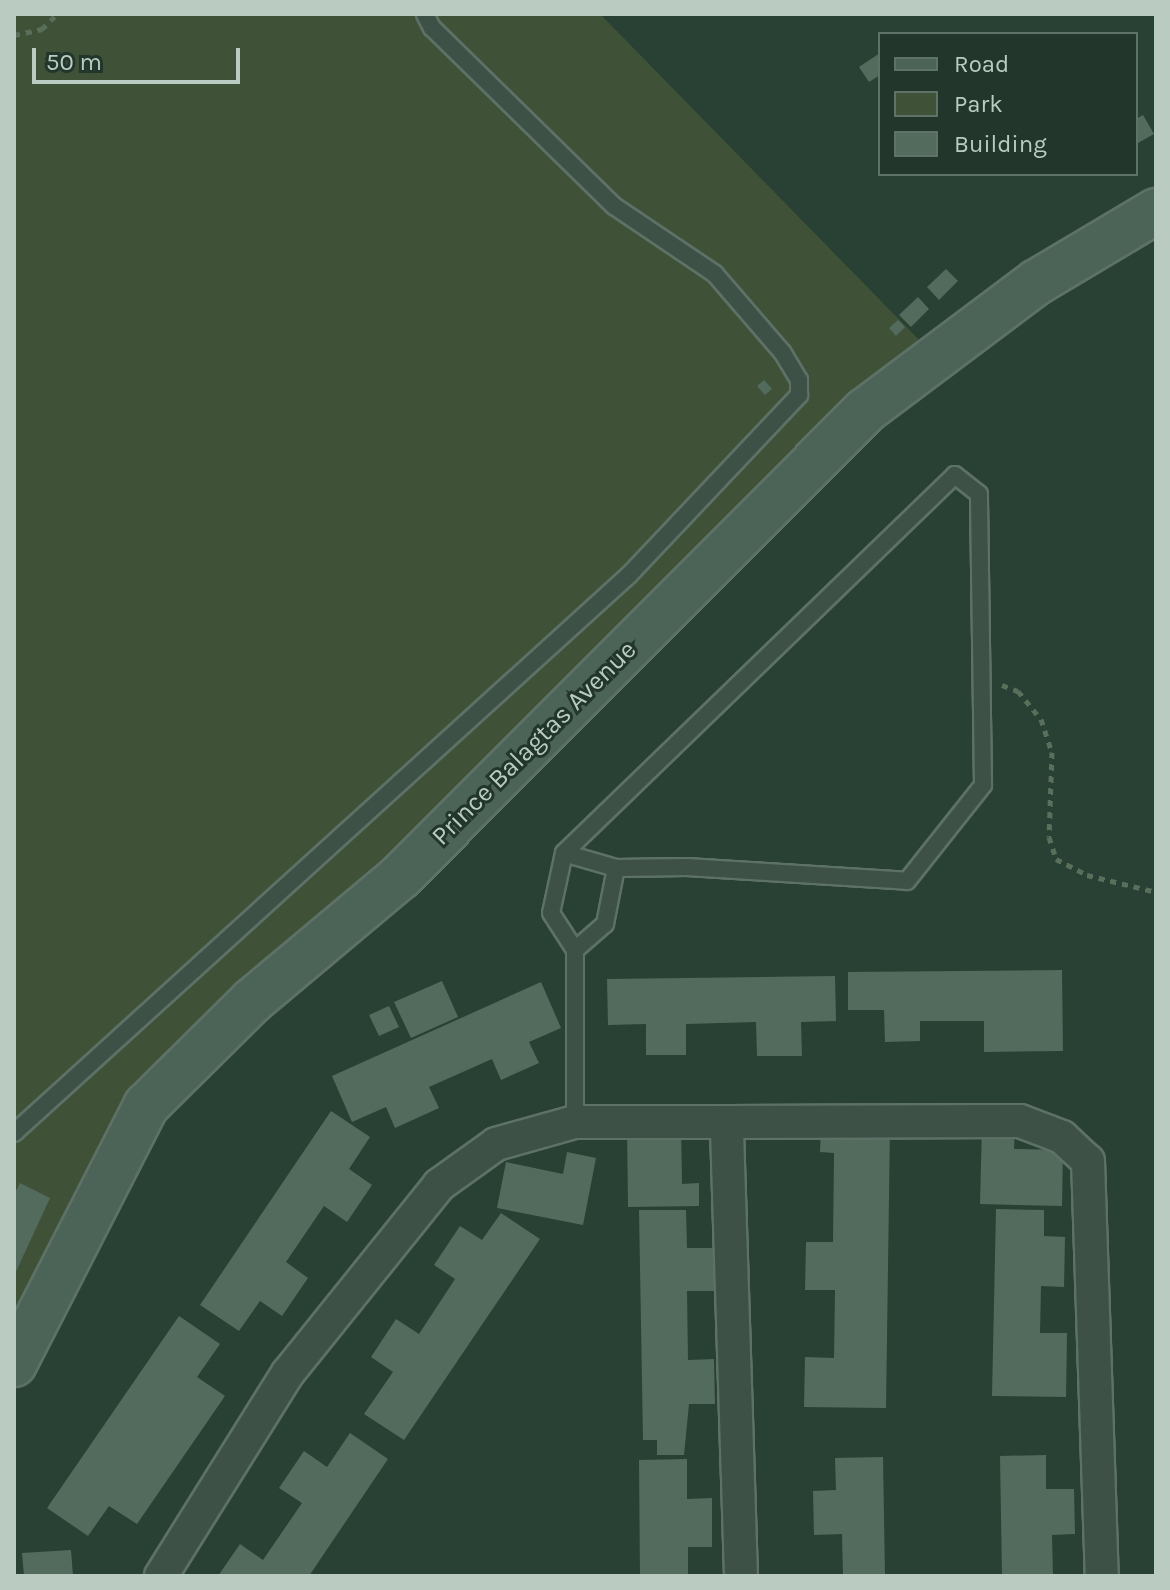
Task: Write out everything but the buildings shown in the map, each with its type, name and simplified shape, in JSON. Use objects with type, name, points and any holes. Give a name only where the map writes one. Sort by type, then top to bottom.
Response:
[{"type":"main road","name":"Prince Balagtas Avenue","points":[[14,1364],[146,1106],[252,1001],[400,877],[865,411],[1037,282],[1156,211]]},
{"type":"street","points":[[161,1576],[288,1373],[439,1185],[496,1144],[575,1122],[1020,1121],[1062,1137],[1088,1161],[1102,1576]]},
{"type":"street","points":[[727,1122],[741,1576]]},
{"type":"lane","points":[[14,1133],[629,575],[799,395],[799,380],[782,352],[715,274],[614,206],[432,28],[425,14]]},
{"type":"lane","points":[[564,853],[616,868],[687,867],[907,881],[983,785],[979,494],[955,475],[564,853],[551,913],[575,950],[575,1122]]},
{"type":"lane","points":[[575,950],[605,924],[616,868]]},
{"type":"path","points":[[14,35],[42,29],[57,14]]},
{"type":"path","points":[[983,678],[1018,691],[1041,719],[1052,752],[1049,837],[1056,859],[1087,875],[1156,892]]},
{"type":"green space","points":[[14,14],[600,14],[925,346],[144,1085],[101,1141],[14,1312]]}]
